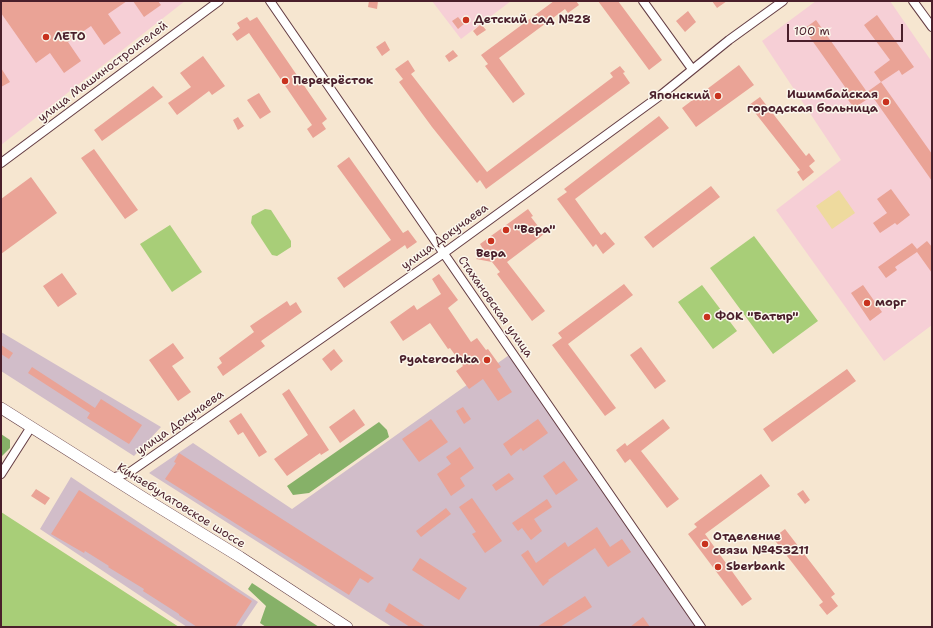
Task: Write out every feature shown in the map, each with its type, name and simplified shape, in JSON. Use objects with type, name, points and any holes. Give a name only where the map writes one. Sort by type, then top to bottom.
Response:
[{"type":"main road","name":"Кинзебулатовское шоссе","points":[[1,408],[240,557],[347,627]]},
{"type":"street","name":"улица Машиностроителей","points":[[1,163],[219,1]]},
{"type":"street","name":"Стахановская улица","points":[[270,1],[701,627]]},
{"type":"street","points":[[643,1],[692,69]]},
{"type":"street","name":"улица Докучаева","points":[[112,478],[130,472],[444,253],[661,95],[692,69],[783,1]]},
{"type":"street","points":[[913,1],[932,27]]},
{"type":"street","points":[[1,474],[31,427]]},
{"type":"shaded area","points":[[1,1],[185,1],[1,145]]},
{"type":"shaded area","name":"Детский сад №28","points":[[432,1],[511,1],[461,39]]},
{"type":"shaded area","points":[[816,1],[890,1],[932,62],[932,325],[884,361],[776,210],[841,160],[762,41]]},
{"type":"shaded area","points":[[1,332],[161,427],[134,456],[1,371]]},
{"type":"shaded area","points":[[512,353],[698,627],[392,627],[149,473],[193,443],[292,509]]},
{"type":"shaded area","points":[[71,477],[258,602],[241,627],[187,627],[40,529]]},
{"type":"green space","points":[[265,209],[271,210],[291,241],[291,247],[277,256],[272,255],[251,223],[252,216]]},
{"type":"green space","points":[[170,225],[202,272],[172,292],[140,244]]},
{"type":"green space","points":[[754,236],[818,321],[773,354],[710,268]]},
{"type":"green space","name":"ФОК \"Батыр\"","points":[[702,285],[737,331],[713,349],[678,302]]},
{"type":"green space","points":[[379,422],[387,430],[389,437],[309,493],[293,495],[287,486]]},
{"type":"green space","points":[[1,434],[10,440],[10,448],[1,457]]},
{"type":"green space","points":[[1,512],[179,627],[1,627]]},
{"type":"green space","points":[[252,583],[319,627],[266,627],[260,623],[266,606],[248,589]]},
{"type":"sand","points":[[839,190],[855,213],[832,229],[816,206]]},
{"type":"building","name":"ЛЕТО","points":[[1,1],[127,1],[108,14],[121,33],[104,45],[91,26],[68,42],[81,61],[64,73],[50,53],[36,63],[1,13]]},
{"type":"building","points":[[133,1],[158,1],[161,5],[144,17]]},
{"type":"building","points":[[369,1],[378,1],[377,9],[368,7]]},
{"type":"building","points":[[554,1],[576,1],[579,5],[568,13],[565,9],[499,58],[525,94],[513,103],[485,66],[488,64],[481,55]]},
{"type":"building","points":[[598,1],[618,1],[662,60],[649,70]]},
{"type":"building","points":[[712,1],[727,1],[717,8]]},
{"type":"building","points":[[688,11],[696,22],[685,32],[676,21]]},
{"type":"building","points":[[877,15],[914,67],[902,75],[899,70],[881,82],[874,72],[890,60],[864,25]]},
{"type":"building","points":[[247,17],[250,21],[257,17],[327,119],[322,123],[326,129],[313,138],[307,129],[312,125],[249,33],[237,41],[232,34],[240,28],[237,23]]},
{"type":"building","points":[[458,17],[464,24],[458,29],[452,21]]},
{"type":"building","name":"Ишимбайская городская больница","points":[[816,20],[867,92],[881,82],[932,154],[932,181],[872,96],[854,108],[846,97],[850,94],[804,29]]},
{"type":"building","points":[[481,24],[486,30],[477,36],[473,31]]},
{"type":"building","points":[[385,41],[390,50],[382,56],[376,47]]},
{"type":"building","points":[[453,50],[458,56],[449,62],[445,56]]},
{"type":"building","points":[[203,56],[225,86],[212,95],[209,91],[177,115],[168,103],[191,87],[180,73]]},
{"type":"building","points":[[408,60],[415,71],[411,74],[487,172],[613,77],[610,73],[620,66],[625,72],[623,73],[630,83],[486,189],[480,180],[477,183],[432,127],[399,82],[403,79],[395,69]]},
{"type":"building","name":"Японский","points":[[739,65],[754,85],[696,127],[682,108]]},
{"type":"building","points":[[1,68],[10,82],[1,87]]},
{"type":"building","points":[[153,86],[163,97],[102,141],[94,130]]},
{"type":"building","points":[[259,93],[271,112],[260,119],[247,100]]},
{"type":"building","points":[[760,97],[806,156],[809,153],[815,161],[809,166],[814,172],[803,181],[797,172],[800,170],[749,105]]},
{"type":"building","points":[[659,116],[669,128],[575,199],[601,235],[605,232],[615,244],[603,254],[596,244],[593,247],[557,199],[567,192],[564,189]]},
{"type":"building","points":[[238,117],[244,126],[238,130],[233,120]]},
{"type":"building","points":[[94,149],[138,210],[125,219],[81,158]]},
{"type":"building","points":[[349,157],[403,233],[408,230],[417,242],[407,249],[405,245],[344,288],[337,278],[391,240],[337,166]]},
{"type":"building","points":[[31,177],[57,213],[1,254],[1,199]]},
{"type":"building","points":[[711,186],[720,197],[653,248],[644,237]]},
{"type":"building","points":[[891,189],[910,215],[897,225],[895,223],[880,233],[873,223],[887,213],[877,199]]},
{"type":"building","points":[[528,209],[533,216],[531,217],[544,234],[507,262],[545,311],[532,321],[497,274],[500,272],[492,262],[476,259],[481,255],[478,252],[483,249],[480,244]]},
{"type":"building","points":[[927,241],[932,247],[932,273],[917,252],[895,267],[897,270],[886,278],[878,267],[912,243],[917,249]]},
{"type":"building","points":[[62,273],[77,294],[58,307],[43,286]]},
{"type":"building","points":[[439,274],[458,300],[448,308],[471,342],[477,338],[486,350],[488,349],[501,367],[497,369],[512,392],[498,401],[483,379],[469,389],[456,371],[463,366],[450,348],[448,349],[430,323],[403,341],[390,322],[414,305],[417,310],[441,294],[432,279]]},
{"type":"building","points":[[624,284],[633,295],[568,344],[616,408],[605,416],[552,345],[562,338],[558,333]]},
{"type":"building","name":"морг","points":[[863,285],[882,312],[870,321],[851,293]]},
{"type":"building","points":[[287,301],[290,306],[296,302],[302,312],[261,341],[265,346],[223,376],[217,367],[222,363],[219,358],[254,332],[250,326]]},
{"type":"building","points":[[173,343],[184,358],[172,366],[191,392],[178,401],[149,360]]},
{"type":"building","points":[[1,345],[13,353],[9,359],[1,354]]},
{"type":"building","points":[[641,347],[666,381],[655,389],[630,355]]},
{"type":"building","points":[[334,349],[343,361],[331,371],[322,359]]},
{"type":"building","points":[[32,367],[95,408],[101,399],[142,425],[129,444],[87,418],[90,413],[28,373]]},
{"type":"building","points":[[847,369],[856,381],[772,442],[763,429]]},
{"type":"building","points":[[289,389],[329,450],[321,455],[320,453],[287,476],[274,459],[308,435],[282,394]]},
{"type":"building","points":[[463,407],[471,419],[464,424],[456,411]]},
{"type":"building","points":[[354,409],[365,425],[340,443],[329,427]]},
{"type":"building","points":[[241,413],[267,452],[259,457],[243,432],[238,435],[229,421]]},
{"type":"building","points":[[431,419],[448,442],[419,462],[402,439]]},
{"type":"building","points":[[538,419],[548,433],[523,451],[521,448],[511,456],[503,444]]},
{"type":"building","points":[[663,419],[670,428],[641,451],[679,499],[667,508],[630,459],[625,463],[616,450],[625,443],[627,446]]},
{"type":"building","points":[[460,447],[474,468],[460,478],[465,486],[451,496],[437,474],[451,464],[446,457]]},
{"type":"building","points":[[179,453],[374,578],[368,583],[360,578],[349,595],[165,479],[176,463],[174,462]]},
{"type":"building","points":[[564,461],[578,480],[556,495],[543,476]]},
{"type":"building","points":[[509,473],[514,479],[496,491],[492,485]]},
{"type":"building","points":[[761,474],[770,486],[705,534],[752,599],[742,606],[688,534],[697,527],[694,524]]},
{"type":"building","points":[[36,489],[50,498],[45,505],[31,496]]},
{"type":"building","points":[[79,490],[252,601],[235,627],[197,627],[143,591],[144,589],[108,567],[109,566],[85,551],[84,553],[51,534]]},
{"type":"building","points":[[803,490],[810,500],[805,504],[797,494]]},
{"type":"building","points":[[472,498],[502,541],[485,553],[472,534],[476,532],[459,507]]},
{"type":"building","points":[[547,499],[552,507],[534,519],[542,531],[531,540],[522,528],[518,531],[512,523]]},
{"type":"building","points":[[446,508],[451,514],[421,537],[416,531]]},
{"type":"building","points":[[597,527],[610,547],[622,539],[631,552],[608,567],[595,548],[548,580],[549,581],[543,586],[521,555],[528,550],[536,563],[565,542],[568,547]]},
{"type":"building","points":[[785,529],[835,594],[831,597],[838,606],[827,615],[819,605],[823,602],[773,538]]},
{"type":"building","points":[[420,558],[467,588],[459,600],[412,570]]},
{"type":"building","points":[[585,596],[592,607],[560,627],[537,627]]},
{"type":"building","points":[[389,603],[426,627],[410,627],[385,611]]},
{"type":"building","points":[[643,617],[650,627],[630,627]]},
{"type":"place","name":"Детский сад №28","points":[[466,20]]},
{"type":"place","name":"ЛЕТО","points":[[46,37]]},
{"type":"place","name":"Перекрёсток","points":[[285,81]]},
{"type":"place","name":"Японский","points":[[718,96]]},
{"type":"place","name":"Ишимбайская городская больница","points":[[886,102]]},
{"type":"place","name":"\"Вера\"","points":[[506,230]]},
{"type":"place","name":"Вера","points":[[491,241]]},
{"type":"place","name":"морг","points":[[867,303]]},
{"type":"place","name":"ФОК \"Батыр\"","points":[[707,317]]},
{"type":"place","name":"Pyaterochka","points":[[487,360]]},
{"type":"place","name":"Отделение связи №453211","points":[[705,544]]},
{"type":"place","name":"Sberbank","points":[[718,567]]}]
